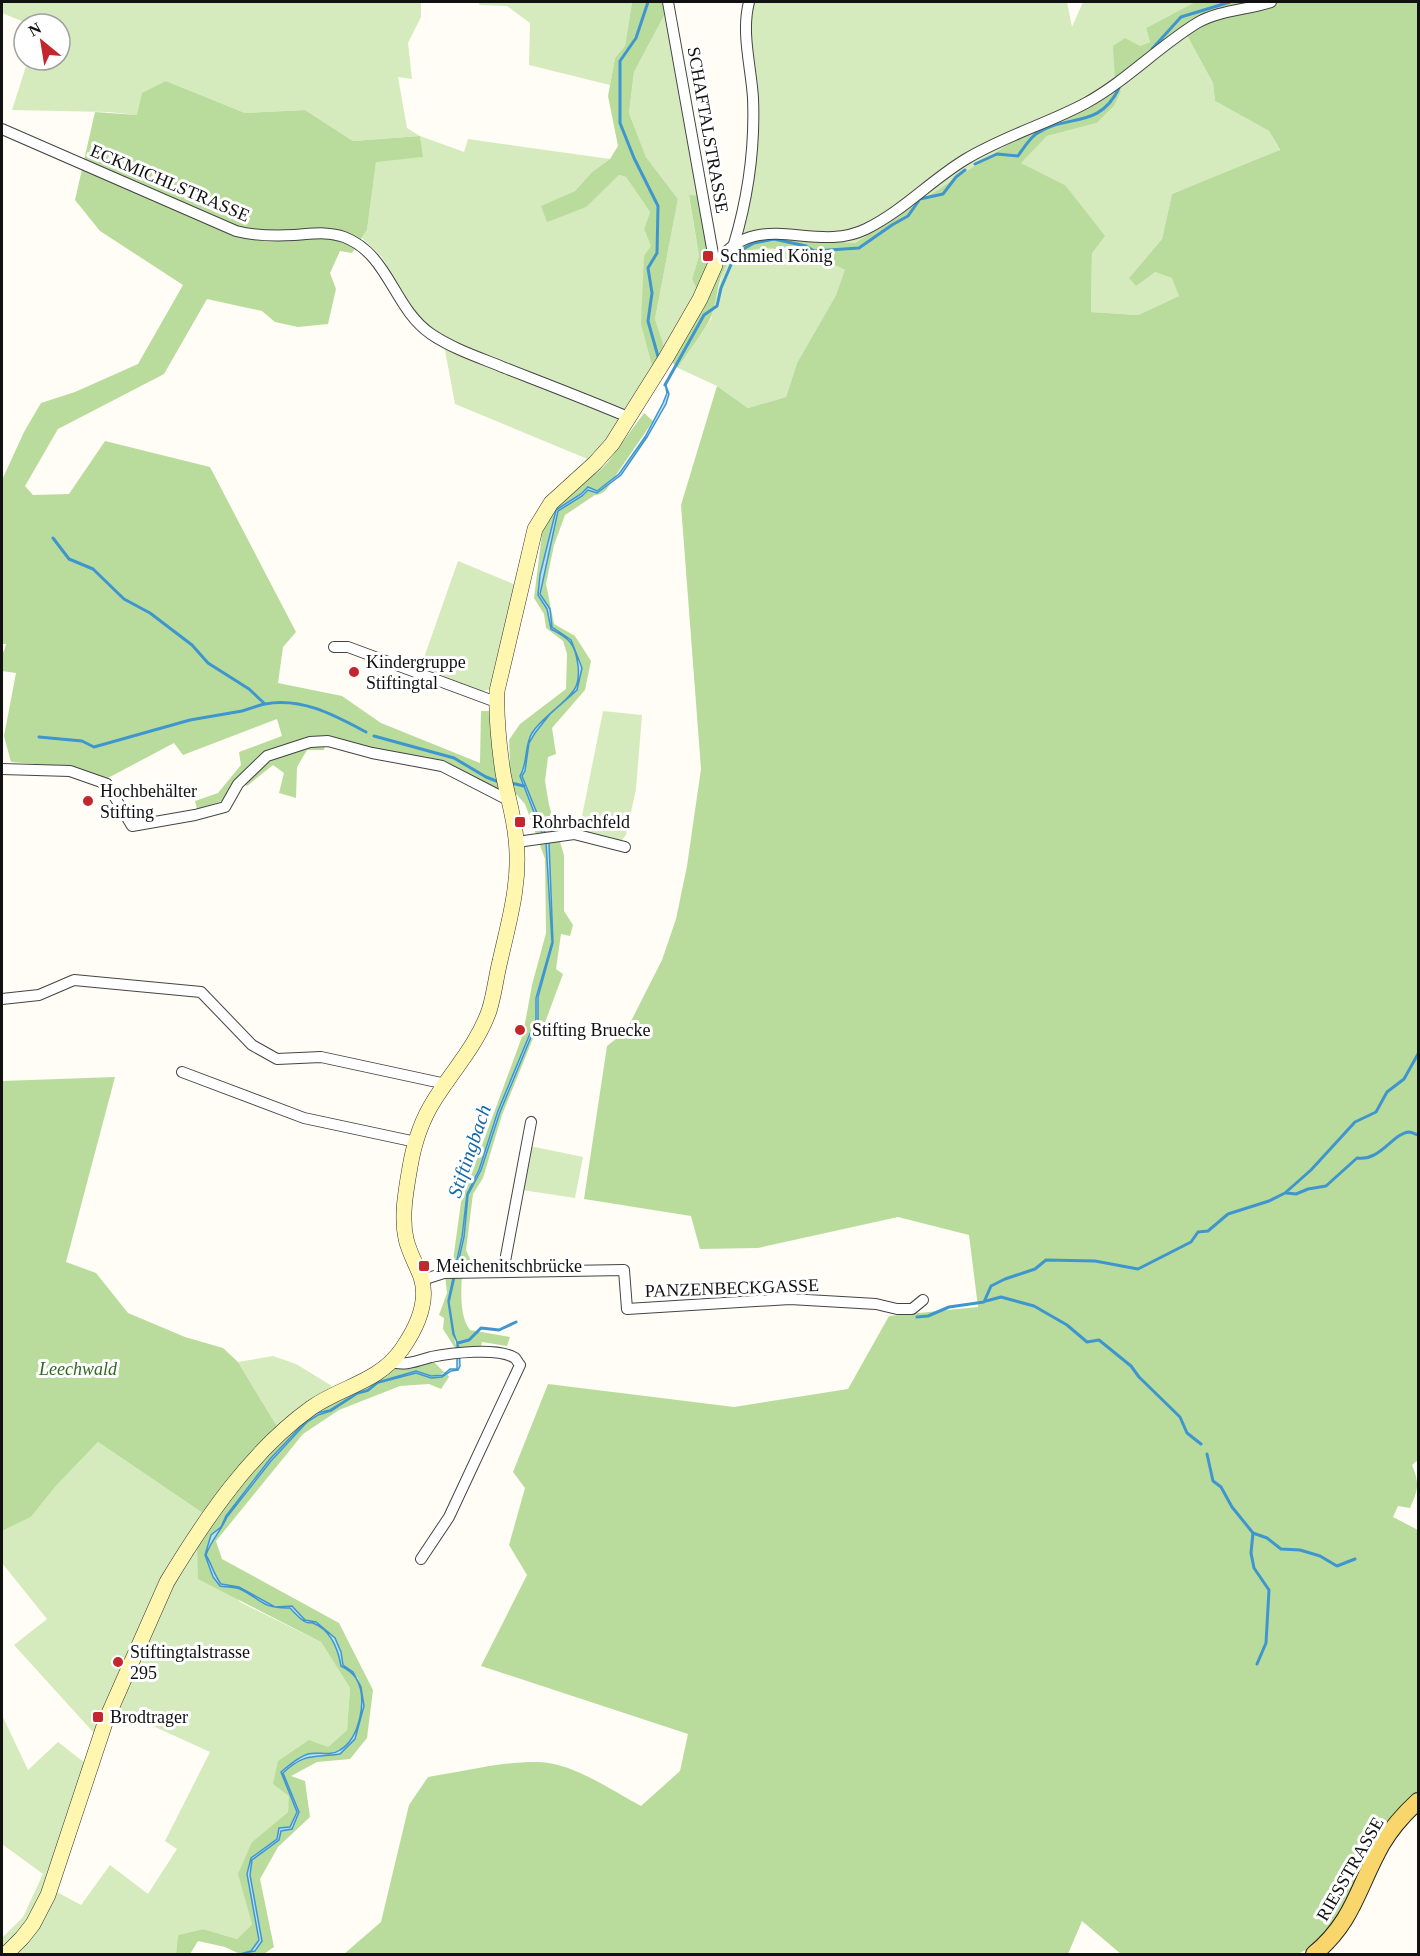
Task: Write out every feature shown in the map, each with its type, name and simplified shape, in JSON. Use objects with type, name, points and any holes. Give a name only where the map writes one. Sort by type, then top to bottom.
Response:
[{"type":"main road","name":"RIESSTRASSE","points":[[1314,1954],[1343,1924],[1383,1844],[1419,1801]]},
{"type":"street","name":"SCHAFTALSTRASSE","points":[[668,2],[715,265]]},
{"type":"street","points":[[734,244],[748,186],[754,128],[753,95],[747,53],[749,2]]},
{"type":"street","points":[[6,1954],[33,1923],[48,1895],[106,1720],[167,1582],[180,1560],[239,1478],[287,1428],[313,1407],[374,1376],[402,1350],[417,1322],[424,1301],[422,1280],[406,1240],[404,1212],[416,1142],[426,1116],[470,1050],[489,1010],[514,899],[517,842],[503,774],[496,702],[499,675],[514,624],[535,529],[551,503],[595,463],[612,444],[700,299],[720,256],[734,244],[764,233],[836,237],[864,230],[888,216],[964,160],[983,149],[1099,96],[1199,22],[1271,2]]},
{"type":"street","name":"ECKMICHLSTRASSE","points":[[2,129],[236,231],[268,236],[329,234],[349,240],[366,249],[377,260],[413,319],[430,333],[477,357],[628,417]]},
{"type":"street","points":[[334,647],[348,646],[496,702]]},
{"type":"street","points":[[2,769],[70,771],[107,784],[132,826],[225,807],[238,784],[267,756],[310,742],[328,741],[372,753],[442,766],[510,801]]},
{"type":"street","points":[[517,842],[574,834],[625,847]]},
{"type":"street","points":[[2,999],[39,995],[74,980],[201,992],[252,1045],[277,1059],[321,1057],[446,1084]]},
{"type":"street","points":[[182,1072],[304,1118],[416,1142]]},
{"type":"street","points":[[503,1272],[531,1122]]},
{"type":"street","name":"PANZENBECKGASSE","points":[[422,1280],[444,1273],[464,1272],[624,1270],[627,1309],[790,1299],[876,1304],[897,1309],[912,1309],[923,1300]]},
{"type":"street","points":[[391,1362],[401,1365],[460,1353],[496,1353],[514,1358],[520,1365],[449,1517],[421,1559]]},
{"type":"green space","points":[[2,2],[421,2],[421,17],[408,43],[412,79],[398,77],[407,128],[420,136],[353,141],[305,110],[245,113],[166,81],[137,115],[108,112],[12,110],[24,72],[72,72],[72,12],[12,12],[12,17],[2,13]]},
{"type":"green space","points":[[478,2],[632,2],[625,46],[615,58],[610,85],[529,65],[530,23],[507,6],[480,5]]},
{"type":"green space","points":[[632,2],[662,2],[665,14],[634,72],[629,113],[646,157],[678,199],[655,319],[665,349],[653,369],[641,324],[644,256],[651,246],[644,229],[650,212],[626,177],[619,175],[586,207],[547,222],[541,206],[575,191],[592,172],[610,159],[618,146],[608,96],[615,58],[625,46]]},
{"type":"green space","points":[[747,2],[1067,2],[1072,27],[1083,2],[1195,2],[1146,28],[1150,42],[1140,46],[1115,80],[1184,30],[1213,83],[1215,101],[1269,131],[1280,151],[1172,194],[1162,239],[1129,278],[1155,272],[1173,278],[1179,296],[1138,315],[1091,312],[1092,253],[1065,185],[1020,163],[1047,136],[1097,123],[1114,106],[999,151],[855,243],[731,237],[741,199],[750,128]]},
{"type":"green space","points":[[1195,2],[1418,2],[1418,1460],[1412,1465],[1417,1487],[1410,1508],[1398,1506],[1393,1517],[1418,1530],[1418,1795],[1349,1902],[1313,1946],[1298,1954],[1121,1954],[1082,1921],[1068,1954],[344,1954],[381,1922],[409,1805],[428,1777],[511,1763],[539,1762],[565,1767],[592,1778],[641,1806],[680,1771],[688,1734],[481,1666],[527,1575],[509,1545],[525,1488],[513,1472],[548,1384],[734,1407],[848,1389],[889,1316],[978,1307],[969,1235],[898,1217],[758,1248],[700,1249],[691,1216],[584,1199],[607,1046],[626,1031],[662,960],[676,919],[687,866],[701,769],[681,505],[717,386],[748,408],[786,397],[797,363],[836,295],[845,270],[816,258],[780,249],[746,251],[732,259],[723,272],[709,321],[678,368],[671,361],[703,303],[692,279],[699,256],[689,195],[698,196],[710,267],[747,242],[773,238],[855,243],[1037,126],[1115,88],[1121,91],[1114,106],[1097,123],[1047,136],[1021,163],[1065,185],[1105,236],[1092,253],[1091,312],[1138,315],[1179,296],[1172,278],[1155,272],[1136,286],[1129,278],[1162,239],[1172,194],[1280,150],[1269,131],[1215,101],[1213,83],[1184,30],[1115,81],[1113,46],[1125,38],[1140,46],[1150,42],[1146,28]]},
{"type":"green space","points":[[665,14],[698,196],[689,196],[699,256],[692,279],[699,294],[681,327],[672,331],[674,336],[665,349],[655,319],[678,199],[646,157],[629,113],[634,72]]},
{"type":"green space","points":[[166,81],[245,113],[305,110],[353,141],[420,136],[423,157],[376,162],[367,230],[352,253],[340,251],[330,273],[336,289],[328,324],[298,327],[275,322],[262,311],[207,299],[164,374],[58,429],[25,486],[33,495],[69,494],[105,441],[210,467],[296,632],[283,647],[278,683],[342,696],[381,723],[480,763],[481,711],[491,711],[497,766],[510,764],[509,740],[520,724],[566,689],[567,654],[563,641],[546,628],[544,614],[534,598],[543,526],[554,507],[577,484],[598,472],[608,462],[644,413],[653,421],[614,478],[596,491],[588,488],[556,510],[538,595],[547,609],[551,628],[573,646],[578,673],[574,690],[532,733],[520,776],[546,843],[552,942],[536,998],[536,1019],[498,1111],[479,1170],[467,1194],[462,1237],[448,1301],[457,1348],[443,1329],[444,1318],[439,1315],[447,1293],[445,1276],[451,1275],[462,1195],[523,1034],[532,985],[546,933],[545,859],[525,804],[517,795],[328,735],[324,750],[307,750],[297,767],[296,798],[279,793],[284,773],[273,765],[247,786],[237,779],[222,801],[197,809],[195,801],[218,793],[241,765],[239,752],[282,736],[277,719],[183,755],[174,743],[106,779],[73,767],[11,762],[4,736],[16,673],[2,671],[2,653],[6,644],[2,644],[2,480],[24,432],[41,403],[75,392],[138,364],[183,285],[100,231],[75,200],[95,112],[137,115],[142,93]]},
{"type":"green space","points":[[420,136],[464,152],[468,139],[610,159],[592,172],[575,191],[542,206],[586,206],[619,175],[626,177],[650,212],[644,229],[652,246],[653,369],[612,436],[590,460],[455,404],[442,334],[421,320],[402,293],[382,257],[362,238],[367,230],[376,161],[422,157]]},
{"type":"green space","points":[[753,248],[801,252],[846,270],[836,295],[797,363],[786,397],[748,408],[717,386],[678,368],[711,319],[723,271],[733,258]]},
{"type":"green space","points":[[611,482],[602,493],[595,495],[565,515],[554,545],[546,584],[554,624],[575,636],[591,661],[585,690],[552,728],[556,754],[548,757],[545,781],[549,805],[564,855],[564,911],[573,925],[570,936],[561,934],[556,969],[563,974],[540,1036],[534,1036],[502,1115],[483,1178],[473,1194],[466,1250],[474,1268],[462,1268],[462,1308],[470,1330],[510,1337],[507,1346],[482,1342],[481,1346],[459,1348],[454,1334],[449,1302],[464,1237],[468,1194],[481,1170],[500,1112],[538,1020],[538,997],[553,943],[549,843],[522,776],[525,771],[529,744],[535,733],[550,714],[577,690],[582,668],[571,640],[552,628],[550,609],[540,594],[558,511],[588,490],[597,493]]},
{"type":"green space","points":[[458,561],[516,585],[491,689],[479,692],[421,666]]},
{"type":"green space","points":[[603,711],[642,715],[636,789],[626,835],[622,840],[606,839],[582,832],[580,826]]},
{"type":"green space","name":"Leechwald","points":[[115,1077],[66,1262],[96,1273],[128,1313],[185,1337],[223,1348],[238,1362],[278,1428],[394,1367],[433,1361],[445,1373],[431,1376],[416,1371],[378,1382],[330,1410],[317,1413],[306,1421],[270,1459],[226,1516],[221,1527],[211,1535],[205,1555],[220,1586],[240,1589],[273,1607],[290,1608],[305,1622],[313,1623],[325,1630],[333,1641],[341,1666],[356,1678],[361,1696],[360,1717],[353,1736],[347,1744],[336,1752],[305,1755],[281,1772],[297,1811],[290,1827],[279,1829],[277,1839],[251,1858],[247,1874],[259,1940],[251,1951],[240,1954],[225,1947],[198,1941],[190,1954],[176,1954],[178,1935],[203,1929],[237,1939],[252,1924],[238,1874],[252,1842],[288,1812],[289,1796],[273,1784],[278,1761],[309,1740],[328,1747],[347,1730],[350,1688],[321,1642],[198,1579],[197,1543],[213,1520],[98,1442],[55,1487],[31,1517],[2,1531],[2,1081]]},
{"type":"green space","points":[[530,1146],[583,1157],[575,1198],[522,1190]]},
{"type":"green space","points":[[273,1356],[296,1364],[332,1386],[278,1428],[238,1362]]},
{"type":"green space","points":[[416,1373],[431,1378],[447,1374],[449,1377],[441,1389],[429,1384],[400,1386],[339,1410],[303,1434],[216,1541],[222,1559],[339,1623],[373,1690],[367,1738],[350,1759],[317,1762],[291,1776],[305,1781],[310,1817],[278,1847],[260,1879],[274,1947],[264,1954],[247,1954],[256,1951],[262,1941],[250,1875],[252,1859],[279,1840],[281,1831],[292,1829],[299,1812],[283,1773],[304,1759],[340,1754],[355,1739],[364,1706],[358,1678],[343,1665],[335,1638],[316,1622],[305,1620],[292,1606],[275,1607],[239,1587],[221,1584],[206,1555],[227,1517],[271,1461],[307,1422],[331,1411],[357,1394],[368,1391],[378,1383]]},
{"type":"green space","points":[[98,1442],[213,1520],[197,1543],[240,1602],[321,1642],[350,1688],[347,1730],[328,1747],[278,1761],[290,1795],[288,1812],[252,1842],[252,1924],[237,1939],[203,1929],[178,1935],[176,1954],[17,1954],[40,1925],[55,1891],[81,1905],[110,1865],[148,1894],[177,1849],[165,1841],[210,1752],[120,1711],[103,1743],[14,1645],[47,1619],[2,1563],[2,1531],[31,1517],[55,1487]]},
{"type":"green space","points":[[2,1715],[28,1770],[58,1742],[94,1770],[48,1895],[2,1954],[2,1938],[23,1917],[43,1874],[2,1844]]},
{"type":"water","name":"Stiftingbach","points":[[665,383],[669,394],[666,404],[621,475],[597,493],[588,490],[558,511],[540,594],[550,609],[552,627],[571,640],[582,668],[577,690],[550,714],[529,743],[525,771],[522,776],[549,843],[553,943],[538,997],[538,1020],[500,1112],[481,1170],[468,1195],[464,1237],[449,1302],[456,1341],[448,1301],[462,1237],[467,1194],[479,1170],[498,1111],[536,1019],[536,998],[552,942],[546,843],[520,776],[528,743],[532,733],[542,721],[574,690],[578,679],[578,666],[573,646],[551,629],[547,609],[538,595],[540,575],[556,510],[588,487],[597,491],[619,474],[645,437],[663,403],[667,393]]},
{"type":"water","points":[[457,1342],[460,1366],[458,1370],[451,1371],[442,1377],[431,1378],[416,1373],[378,1383],[368,1391],[357,1394],[331,1411],[307,1422],[271,1461],[227,1517],[206,1555],[221,1584],[239,1587],[275,1607],[292,1606],[305,1620],[316,1622],[335,1638],[343,1665],[353,1672],[361,1687],[364,1706],[355,1739],[340,1754],[304,1759],[283,1773],[299,1812],[292,1829],[281,1831],[279,1840],[252,1860],[250,1875],[262,1941],[255,1951],[240,1954],[251,1951],[259,1940],[247,1874],[251,1858],[277,1839],[279,1828],[290,1827],[297,1812],[281,1772],[304,1755],[336,1752],[347,1744],[353,1736],[360,1717],[361,1696],[356,1678],[341,1666],[336,1647],[325,1630],[313,1623],[305,1622],[290,1608],[273,1607],[240,1589],[220,1586],[213,1577],[205,1555],[211,1535],[221,1527],[226,1516],[270,1459],[306,1421],[378,1382],[416,1371],[431,1376],[443,1375],[450,1369],[457,1369]]},
{"type":"waterway","points":[[648,2],[636,38],[620,61],[620,123],[634,158],[658,206],[657,253],[648,268],[652,293],[648,321],[659,360]]},
{"type":"waterway","points":[[1152,49],[1181,17],[1230,2]]},
{"type":"waterway","points":[[975,164],[997,154],[1018,156],[1036,134],[1102,110],[1119,88]]},
{"type":"waterway","points":[[665,385],[704,315],[717,306],[721,288],[736,253],[754,243],[774,239],[806,246],[814,251],[859,248],[908,216],[920,199],[943,194],[956,177],[965,170]]},
{"type":"waterway","points":[[53,538],[69,559],[93,569],[124,599],[150,613],[192,645],[208,663],[249,689],[265,704],[279,702],[305,705],[330,714],[366,732]]},
{"type":"waterway","points":[[39,737],[82,741],[94,747],[190,720],[242,711],[264,704]]},
{"type":"waterway","points":[[374,736],[454,758],[499,782]]},
{"type":"waterway","points":[[511,783],[524,786]]},
{"type":"waterway","points":[[917,1317],[928,1316],[949,1307],[984,1302],[991,1286],[1035,1269],[1046,1260],[1095,1261],[1138,1269],[1191,1242],[1198,1232],[1208,1231],[1228,1214],[1269,1201],[1285,1193],[1311,1170],[1355,1122],[1376,1112],[1387,1092],[1404,1079],[1418,1054]]},
{"type":"waterway","points":[[1286,1193],[1296,1194],[1326,1186],[1357,1158],[1373,1156],[1403,1134],[1410,1132],[1418,1135]]},
{"type":"waterway","points":[[986,1301],[1001,1297],[1034,1306],[1067,1325],[1087,1342],[1099,1340],[1131,1366],[1139,1377],[1180,1417],[1187,1433],[1201,1444]]},
{"type":"waterway","points":[[458,1343],[469,1340],[481,1328],[499,1330],[516,1322]]},
{"type":"waterway","points":[[1207,1454],[1213,1481],[1221,1487],[1232,1507],[1253,1533],[1267,1538],[1281,1549],[1300,1550],[1320,1556],[1337,1566],[1355,1559]]},
{"type":"waterway","points":[[1253,1533],[1251,1553],[1254,1568],[1269,1590],[1266,1643],[1257,1664]]},
{"type":"place","name":"Schmied König","points":[[708,256]]},
{"type":"place","name":"Kindergruppe Stiftingtal","points":[[354,672]]},
{"type":"place","name":"Hochbehälter Stifting","points":[[88,801]]},
{"type":"place","name":"Rohrbachfeld","points":[[520,822]]},
{"type":"place","name":"Stifting Bruecke","points":[[520,1030]]},
{"type":"place","name":"Meichenitschbrücke","points":[[424,1266]]},
{"type":"place","name":"Stiftingtalstrasse 295","points":[[118,1662]]},
{"type":"place","name":"Brodtrager","points":[[98,1717]]}]
